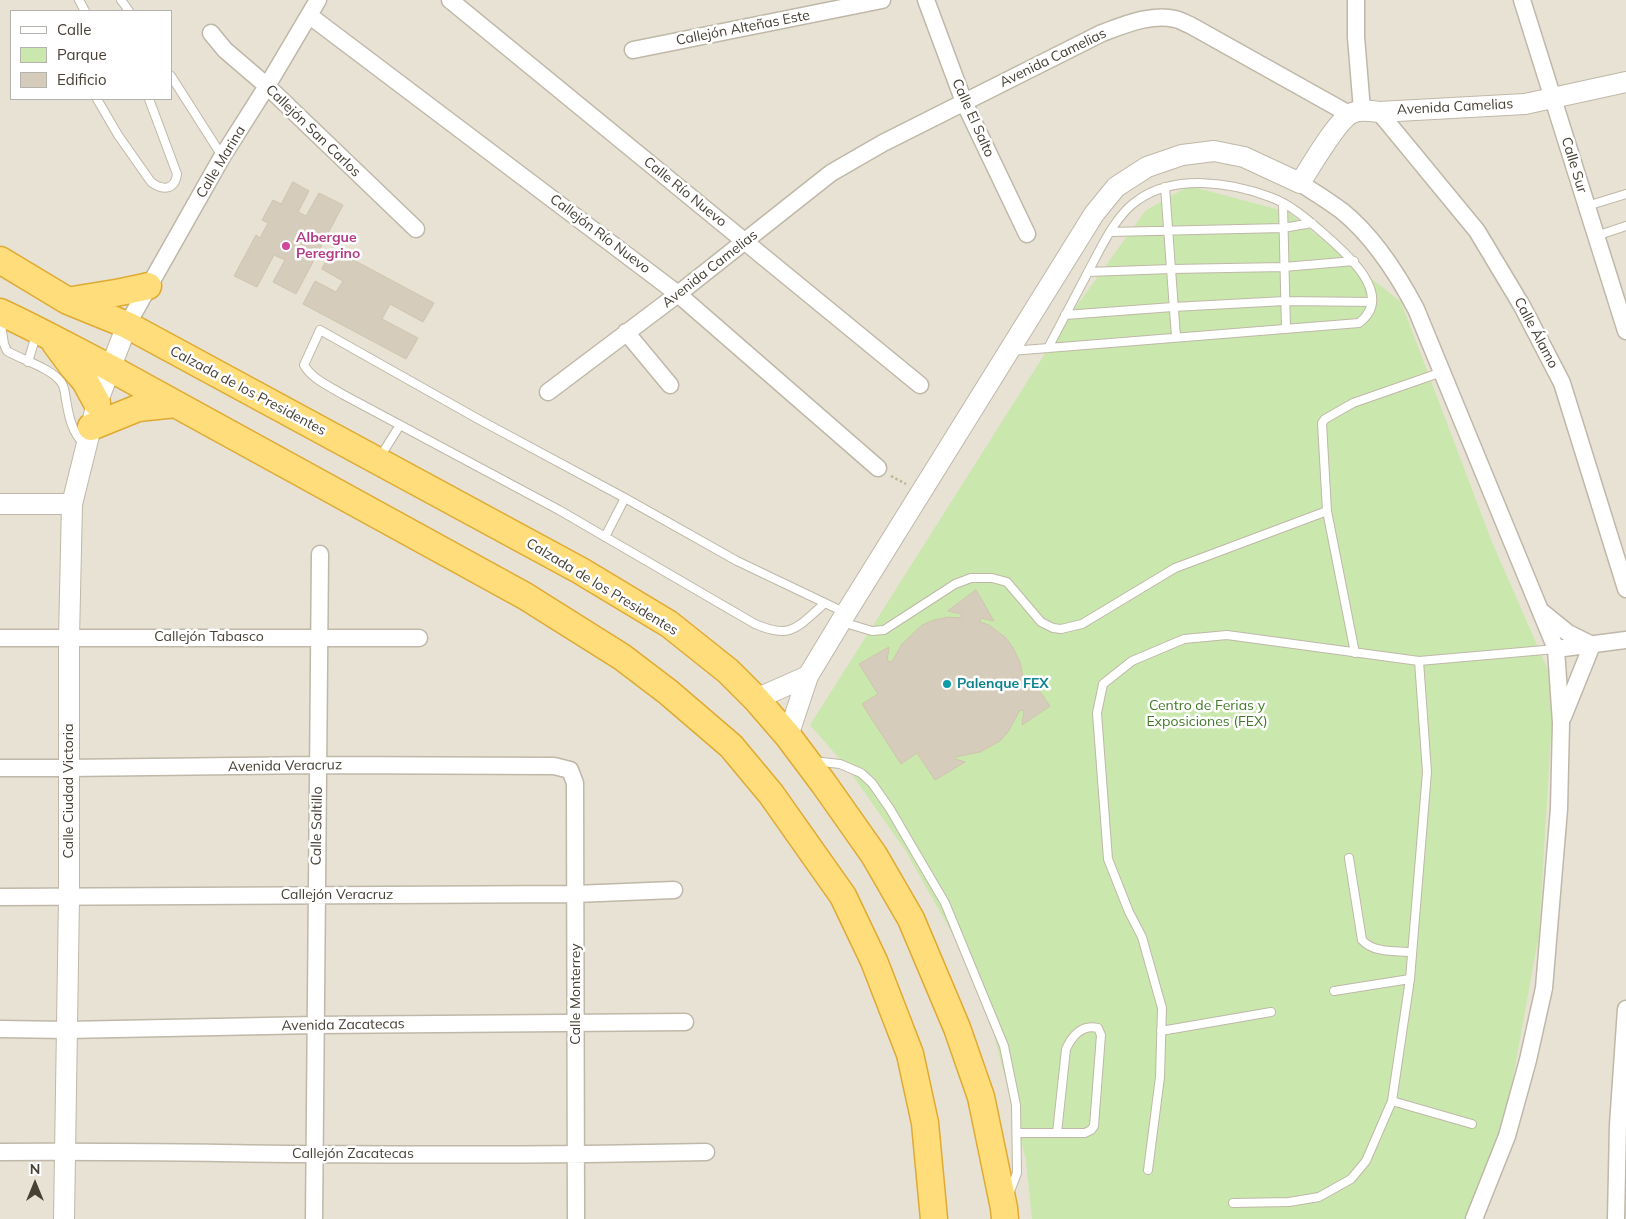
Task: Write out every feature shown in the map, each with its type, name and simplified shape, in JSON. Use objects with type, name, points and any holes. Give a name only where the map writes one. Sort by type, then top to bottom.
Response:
[{"type":"highway","name":"Calzada de los Presidentes","points":[[0,260],[68,301],[127,325],[581,571],[669,624],[728,671],[756,699],[788,736],[874,855],[911,920],[957,1028],[980,1097],[1004,1213]]},
{"type":"highway","points":[[68,301],[148,286]]},
{"type":"highway","points":[[0,312],[110,368],[525,596],[622,657],[668,692],[731,746],[771,794],[843,896],[874,960],[910,1054],[925,1123],[934,1219]]},
{"type":"highway","points":[[45,334],[85,380],[91,425],[138,408],[176,404]]},
{"type":"street","name":"Calle Marina","points":[[127,325],[222,157],[310,16],[318,0]]},
{"type":"street","name":"Calle Río Nuevo","points":[[450,0],[920,385]]},
{"type":"street","name":"Callejón Alteñas Este","points":[[633,50],[882,0]]},
{"type":"street","name":"Calle El Salto","points":[[926,0],[964,102],[1027,234]]},
{"type":"street","points":[[1300,183],[1341,122],[1364,112],[1356,37],[1356,0]]},
{"type":"street","name":"Calle Sur","points":[[1522,0],[1626,331]]},
{"type":"street","name":"Callejón Río Nuevo","points":[[310,16],[678,294],[878,468]]},
{"type":"street","name":"Avenida Camelias","points":[[548,392],[678,294],[831,173],[883,142],[1102,33],[1134,22],[1156,18],[1174,18],[1364,112],[1525,104],[1626,82]]},
{"type":"street","name":"Callejón San Carlos","points":[[211,33],[225,50],[267,86],[416,229]]},
{"type":"street","name":"Calle Álamo","points":[[1364,112],[1477,231],[1522,306],[1562,383],[1626,588]]},
{"type":"street","points":[[788,736],[808,676],[843,617],[1094,214],[1116,187],[1146,167],[1182,155],[1214,151],[1244,157],[1300,183],[1343,212],[1372,241],[1398,276],[1416,309],[1556,649],[1561,723],[1559,809],[1544,988],[1528,1060],[1507,1136],[1474,1219]]},
{"type":"street","name":"Calle Ciudad Victoria","points":[[64,1219],[69,897],[69,638],[72,504],[91,425],[127,325]]},
{"type":"street","points":[[626,332],[670,385]]},
{"type":"street","points":[[0,504],[72,504]]},
{"type":"street","name":"Calle Saltillo","points":[[314,1219],[320,554]]},
{"type":"street","points":[[1540,611],[1568,633],[1592,644]]},
{"type":"street","name":"Callejón Tabasco","points":[[0,638],[419,638]]},
{"type":"street","points":[[1556,649],[1626,640]]},
{"type":"street","points":[[1561,723],[1592,644]]},
{"type":"street","points":[[756,699],[808,676]]},
{"type":"street","name":"Avenida Veracruz","points":[[0,768],[318,765],[554,766],[570,770]]},
{"type":"street","name":"Calle Monterrey","points":[[570,770],[575,783],[576,1219]]},
{"type":"street","name":"Callejón Veracruz","points":[[0,897],[575,894],[674,890]]},
{"type":"street","points":[[1616,1219],[1622,1126],[1626,1009]]},
{"type":"street","name":"Avenida Zacatecas","points":[[0,1029],[67,1030],[316,1025],[685,1022]]},
{"type":"street","name":"Callejón Zacatecas","points":[[0,1152],[577,1155],[706,1152]]},
{"type":"lane","points":[[172,78],[222,157]]},
{"type":"lane","points":[[98,100],[118,135],[151,182],[157,187],[164,188],[173,185],[177,174],[149,100]]},
{"type":"lane","points":[[1008,351],[1048,348],[1176,337],[1359,324],[1370,311],[1372,302],[1371,292],[1365,276],[1354,261],[1303,216],[1271,197],[1232,187],[1200,183],[1180,184],[1165,187],[1136,201],[1115,224],[1048,348]]},
{"type":"lane","points":[[1165,187],[1176,337]]},
{"type":"lane","points":[[1587,206],[1626,194]]},
{"type":"lane","points":[[1283,204],[1286,329]]},
{"type":"lane","points":[[1110,232],[1283,228],[1312,223]]},
{"type":"lane","points":[[1596,236],[1626,226]]},
{"type":"lane","points":[[1088,272],[1284,267],[1354,261]]},
{"type":"lane","points":[[1065,315],[1173,306],[1285,301],[1372,302]]},
{"type":"lane","points":[[0,316],[7,351],[50,373],[60,381],[64,388],[68,415],[78,438],[91,425]]},
{"type":"lane","points":[[824,604],[792,630],[782,632],[755,624],[558,510],[342,394],[308,372],[304,365],[320,330],[737,561],[824,604],[843,617],[872,631],[884,630],[955,584],[971,578],[992,578],[1007,582],[1041,622],[1053,628],[1070,628],[1082,624],[1175,568],[1327,511]]},
{"type":"lane","points":[[28,362],[36,335],[45,334]]},
{"type":"lane","points":[[1355,653],[1327,511],[1322,423],[1325,419],[1353,404],[1442,372]]},
{"type":"lane","points":[[378,461],[400,425]]},
{"type":"lane","points":[[605,537],[625,498]]},
{"type":"lane","points":[[1148,1170],[1160,1077],[1162,1008],[1142,937],[1128,912],[1108,859],[1097,712],[1103,684],[1132,661],[1184,638],[1227,636],[1419,662],[1556,649]]},
{"type":"lane","points":[[1232,1202],[1290,1202],[1319,1197],[1351,1179],[1366,1160],[1392,1101],[1410,979],[1427,772],[1419,662]]},
{"type":"lane","points":[[806,761],[840,764],[861,773],[872,783],[890,809],[949,912],[1004,1046],[1016,1105],[1017,1173],[1004,1213]]},
{"type":"lane","points":[[1349,858],[1362,940],[1366,945],[1374,948],[1412,952]]},
{"type":"lane","points":[[1334,991],[1410,979]]},
{"type":"lane","points":[[1162,1031],[1271,1012]]},
{"type":"lane","points":[[1017,1133],[1057,1133],[1085,1133],[1091,1130],[1094,1126],[1101,1035],[1098,1028],[1091,1026],[1084,1028],[1071,1039],[1066,1049],[1057,1133]]},
{"type":"lane","points":[[1392,1101],[1472,1124]]},
{"type":"path","points":[[878,468],[920,493]]},
{"type":"shaded area","points":[[0,0],[1626,0],[1626,1219],[0,1219]]},
{"type":"green space","name":"Centro de Ferias y Exposiciones (FEX)","points":[[1189,186],[1288,212],[1401,302],[1492,542],[1554,684],[1539,934],[1505,1122],[1466,1219],[1032,1219],[1026,1160],[981,984],[905,850],[846,766],[810,725],[1065,322],[1146,210]]},
{"type":"building","name":"Albergue Peregrino","points":[[293,182],[309,191],[298,212],[306,216],[319,193],[343,205],[296,294],[273,282],[285,260],[274,255],[257,287],[234,276],[256,235],[260,238],[268,223],[262,220],[273,200],[281,204]]},
{"type":"building","points":[[333,249],[434,303],[423,322],[390,304],[382,319],[418,338],[406,359],[303,304],[315,281],[336,292],[343,281],[322,269]]},
{"type":"building","name":"Palenque FEX","points":[[976,590],[994,621],[981,618],[980,622],[989,625],[1006,638],[1013,648],[1020,662],[1024,692],[1028,692],[1030,677],[1050,706],[1022,725],[1024,711],[1020,710],[1008,732],[1000,741],[980,752],[955,757],[955,759],[965,762],[935,780],[917,753],[901,764],[862,704],[878,694],[859,664],[889,647],[887,661],[892,662],[902,644],[922,625],[948,617],[961,618],[961,614],[948,611]]},
{"type":"place","name":"Albergue Peregrino","points":[[286,246]]},
{"type":"place","name":"Palenque FEX","points":[[947,684]]}]
